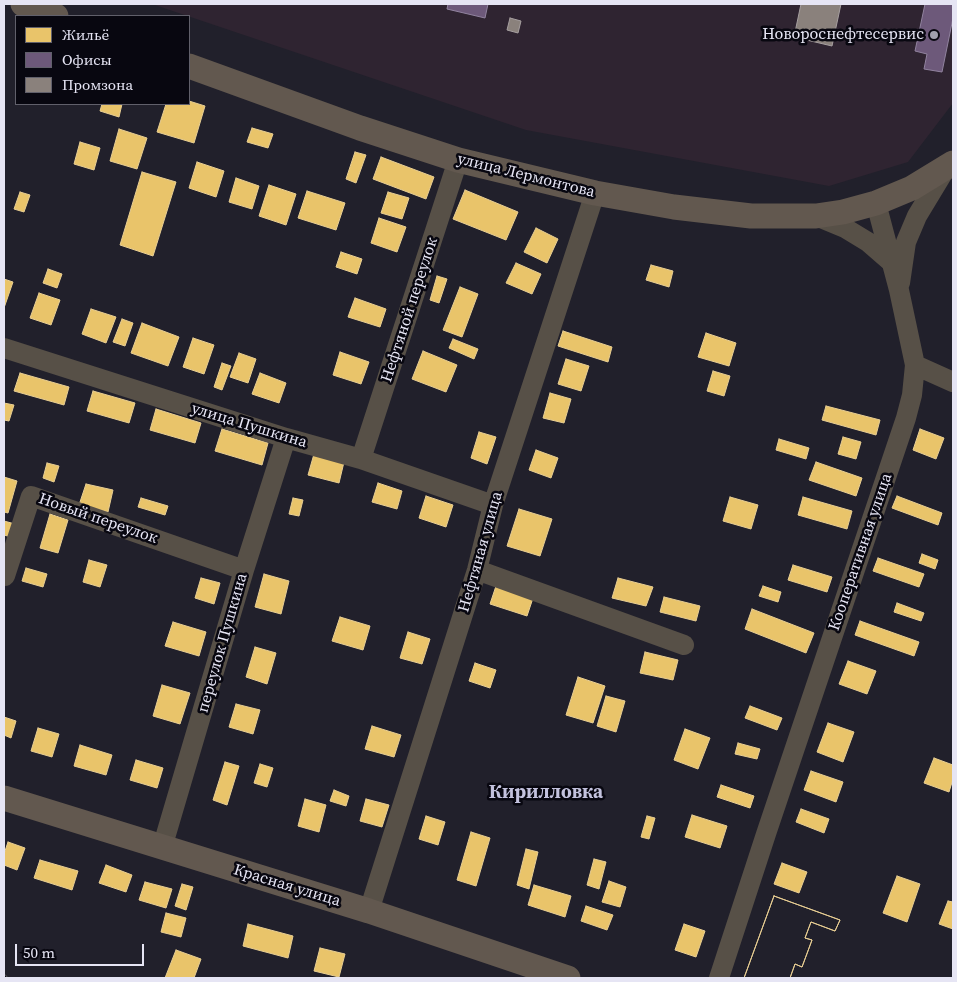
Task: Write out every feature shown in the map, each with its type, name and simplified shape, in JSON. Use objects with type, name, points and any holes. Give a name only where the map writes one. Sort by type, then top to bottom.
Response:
[{"type":"main road","points":[[23,4],[53,15]]},
{"type":"main road","name":"улица Лермонтова","points":[[190,66],[360,128],[458,160],[596,193],[674,207],[751,216],[816,216],[844,212],[876,204]]},
{"type":"main road","points":[[876,204],[912,188],[950,166]]},
{"type":"main road","name":"Красная улица","points":[[4,798],[369,911],[568,978]]},
{"type":"street","name":"Нефтяной переулок","points":[[361,460],[458,160]]},
{"type":"street","points":[[898,290],[906,242],[917,216],[950,166]]},
{"type":"street","name":"Нефтяная улица","points":[[369,911],[477,570],[493,505],[596,193]]},
{"type":"street","name":"Кооперативная улица","points":[[719,978],[906,418],[912,395],[915,365],[876,204]]},
{"type":"street","points":[[816,216],[845,228],[868,242],[891,262]]},
{"type":"street","name":"улица Пушкина","points":[[4,348],[361,460],[493,505]]},
{"type":"street","points":[[915,365],[953,382]]},
{"type":"street","name":"переулок Пушкина","points":[[162,848],[244,570],[286,438]]},
{"type":"street","name":"Новый переулок","points":[[5,576],[31,496],[244,570]]},
{"type":"street","points":[[477,570],[684,645]]},
{"type":"shaded area","points":[[152,4],[953,4],[953,103],[908,162],[829,186],[526,130],[190,17],[190,15]]},
{"type":"building: Жильё","points":[[190,101],[205,106],[194,143],[157,132],[166,105],[190,105]]},
{"type":"building: Жильё","points":[[102,105],[122,105],[119,117],[100,111]]},
{"type":"building: Жильё","points":[[252,128],[273,134],[268,148],[247,142]]},
{"type":"building: Жильё","points":[[119,129],[147,138],[137,169],[110,161]]},
{"type":"building: Жильё","points":[[80,142],[100,148],[94,170],[74,164]]},
{"type":"building: Жильё","points":[[355,152],[366,155],[356,183],[346,179]]},
{"type":"building: Жильё","points":[[381,157],[434,177],[426,199],[373,179]]},
{"type":"building: Жильё","points":[[197,162],[224,171],[216,197],[189,188]]},
{"type":"building: Жильё","points":[[142,172],[176,182],[153,256],[120,245]]},
{"type":"building: Жильё","points":[[236,178],[259,186],[252,209],[229,202]]},
{"type":"building: Жильё","points":[[269,185],[296,194],[286,225],[259,216]]},
{"type":"building: Жильё","points":[[465,190],[518,212],[506,240],[453,219]]},
{"type":"building: Жильё","points":[[307,191],[345,203],[336,230],[298,218]]},
{"type":"building: Жильё","points":[[20,192],[30,195],[24,212],[14,209]]},
{"type":"building: Жильё","points":[[388,192],[409,198],[402,219],[381,213]]},
{"type":"building: Жильё","points":[[379,218],[406,227],[397,252],[371,243]]},
{"type":"building: Жильё","points":[[536,228],[558,239],[547,263],[524,252]]},
{"type":"building: Жильё","points":[[341,252],[362,259],[357,274],[336,267]]},
{"type":"building: Жильё","points":[[516,263],[541,274],[532,294],[506,283]]},
{"type":"building: Жильё","points":[[651,265],[673,271],[669,287],[646,280]]},
{"type":"building: Жильё","points":[[48,269],[62,274],[57,288],[43,283]]},
{"type":"building: Жильё","points":[[437,276],[447,279],[439,303],[430,300]]},
{"type":"building: Жильё","points":[[4,279],[13,282],[4,308]]},
{"type":"building: Жильё","points":[[460,287],[478,294],[462,337],[443,330]]},
{"type":"building: Жильё","points":[[39,293],[60,300],[51,325],[30,318]]},
{"type":"building: Жильё","points":[[355,298],[386,309],[380,327],[348,317]]},
{"type":"building: Жильё","points":[[91,309],[116,317],[106,343],[82,334]]},
{"type":"building: Жильё","points":[[122,319],[133,323],[125,346],[113,342]]},
{"type":"building: Жильё","points":[[142,323],[179,337],[168,366],[131,353]]},
{"type":"building: Жильё","points":[[563,331],[612,347],[608,362],[558,346]]},
{"type":"building: Жильё","points":[[706,333],[736,343],[729,366],[698,357]]},
{"type":"building: Жильё","points":[[193,338],[214,345],[204,374],[183,367]]},
{"type":"building: Жильё","points":[[453,339],[478,349],[474,359],[449,348]]},
{"type":"building: Жильё","points":[[423,351],[457,365],[446,392],[412,379]]},
{"type":"building: Жильё","points":[[340,352],[369,362],[361,384],[333,375]]},
{"type":"building: Жильё","points":[[239,353],[256,359],[248,383],[230,377]]},
{"type":"building: Жильё","points":[[566,359],[589,366],[581,391],[558,384]]},
{"type":"building: Жильё","points":[[222,363],[231,366],[222,390],[214,387]]},
{"type":"building: Жильё","points":[[713,371],[730,376],[724,396],[707,391]]},
{"type":"building: Жильё","points":[[20,373],[69,387],[64,405],[14,391]]},
{"type":"building: Жильё","points":[[260,373],[286,383],[279,403],[252,394]]},
{"type":"building: Жильё","points":[[93,391],[135,403],[129,423],[87,411]]},
{"type":"building: Жильё","points":[[550,393],[571,399],[564,423],[543,418]]},
{"type":"building: Жильё","points":[[4,403],[14,405],[9,421],[4,420]]},
{"type":"building: Жильё","points":[[826,406],[880,420],[876,435],[822,420]]},
{"type":"building: Жильё","points":[[156,409],[201,423],[195,443],[150,430]]},
{"type":"building: Жильё","points":[[222,429],[268,443],[262,465],[215,451]]},
{"type":"building: Жильё","points":[[920,429],[944,438],[936,459],[913,450]]},
{"type":"building: Жильё","points":[[479,432],[496,437],[487,464],[471,458]]},
{"type":"building: Жильё","points":[[843,437],[861,442],[856,459],[838,454]]},
{"type":"building: Жильё","points":[[779,439],[809,448],[806,459],[776,450]]},
{"type":"building: Жильё","points":[[536,450],[558,458],[551,478],[529,470]]},
{"type":"building: Жильё","points":[[314,454],[344,462],[339,483],[308,475]]},
{"type":"building: Жильё","points":[[816,462],[862,478],[856,496],[809,480]]},
{"type":"building: Жильё","points":[[47,463],[59,466],[54,482],[43,478]]},
{"type":"building: Жильё","points":[[4,477],[17,481],[8,513],[4,512]]},
{"type":"building: Жильё","points":[[378,483],[402,491],[397,509],[372,502]]},
{"type":"building: Жильё","points":[[86,484],[113,490],[108,512],[79,505]]},
{"type":"building: Жильё","points":[[426,496],[453,505],[446,527],[419,518]]},
{"type":"building: Жильё","points":[[897,496],[942,513],[938,525],[892,508]]},
{"type":"building: Жильё","points":[[730,497],[758,505],[751,529],[723,521]]},
{"type":"building: Жильё","points":[[803,497],[852,511],[847,529],[798,515]]},
{"type":"building: Жильё","points":[[141,498],[168,506],[165,515],[138,507]]},
{"type":"building: Жильё","points":[[293,498],[303,500],[299,516],[289,514]]},
{"type":"building: Жильё","points":[[519,509],[552,519],[540,556],[507,546]]},
{"type":"building: Жильё","points":[[50,514],[68,520],[58,553],[40,548]]},
{"type":"building: Жильё","points":[[4,521],[15,524],[11,537],[4,535]]},
{"type":"building: Жильё","points":[[922,554],[938,560],[935,569],[919,563]]},
{"type":"building: Жильё","points":[[878,558],[924,574],[919,587],[873,571]]},
{"type":"building: Жильё","points":[[89,560],[107,565],[100,587],[83,582]]},
{"type":"building: Жильё","points":[[793,565],[832,577],[827,592],[788,580]]},
{"type":"building: Жильё","points":[[26,568],[47,574],[43,587],[22,581]]},
{"type":"building: Жильё","points":[[264,574],[289,581],[281,614],[255,607]]},
{"type":"building: Жильё","points":[[201,578],[220,583],[214,604],[195,598]]},
{"type":"building: Жильё","points":[[618,578],[653,587],[646,606],[612,598]]},
{"type":"building: Жильё","points":[[496,586],[533,598],[527,616],[490,604]]},
{"type":"building: Жильё","points":[[763,586],[781,592],[778,602],[759,596]]},
{"type":"building: Жильё","points":[[664,597],[700,606],[696,621],[660,612]]},
{"type":"building: Жильё","points":[[897,603],[924,613],[921,621],[894,612]]},
{"type":"building: Жильё","points":[[752,609],[814,633],[806,653],[745,629]]},
{"type":"building: Жильё","points":[[340,617],[370,626],[363,650],[332,641]]},
{"type":"building: Жильё","points":[[860,621],[919,642],[914,656],[855,635]]},
{"type":"building: Жильё","points":[[173,622],[206,632],[199,656],[165,646]]},
{"type":"building: Жильё","points":[[408,632],[430,639],[422,664],[400,658]]},
{"type":"building: Жильё","points":[[255,647],[276,653],[267,684],[246,677]]},
{"type":"building: Жильё","points":[[645,652],[678,660],[673,680],[640,673]]},
{"type":"building: Жильё","points":[[848,661],[876,671],[867,694],[839,684]]},
{"type":"building: Жильё","points":[[475,663],[496,670],[490,688],[469,681]]},
{"type":"building: Жильё","points":[[578,677],[605,686],[593,723],[566,715]]},
{"type":"building: Жильё","points":[[162,685],[190,693],[180,724],[153,716]]},
{"type":"building: Жильё","points":[[606,696],[625,701],[616,732],[597,726]]},
{"type":"building: Жильё","points":[[236,704],[260,710],[253,734],[229,727]]},
{"type":"building: Жильё","points":[[750,706],[782,718],[777,730],[745,718]]},
{"type":"building: Жильё","points":[[4,717],[16,721],[11,738],[4,735]]},
{"type":"building: Жильё","points":[[828,723],[854,732],[843,762],[817,752]]},
{"type":"building: Жильё","points":[[372,726],[401,735],[394,757],[365,749]]},
{"type":"building: Жильё","points":[[38,728],[59,734],[52,757],[31,751]]},
{"type":"building: Жильё","points":[[685,729],[710,738],[698,769],[674,760]]},
{"type":"building: Жильё","points":[[738,743],[760,749],[757,759],[735,754]]},
{"type":"building: Жильё","points":[[80,745],[112,755],[106,775],[74,766]]},
{"type":"building: Жильё","points":[[934,758],[953,765],[953,779],[949,792],[924,783]]},
{"type":"building: Жильё","points":[[136,760],[163,768],[157,788],[130,780]]},
{"type":"building: Жильё","points":[[225,762],[239,766],[227,805],[213,800]]},
{"type":"building: Жильё","points":[[260,764],[273,768],[267,787],[254,783]]},
{"type":"building: Жильё","points":[[811,771],[843,782],[836,802],[804,790]]},
{"type":"building: Жильё","points":[[721,785],[754,796],[750,808],[717,797]]},
{"type":"building: Жильё","points":[[334,790],[349,796],[346,806],[330,801]]},
{"type":"building: Жильё","points":[[305,799],[326,805],[319,832],[298,826]]},
{"type":"building: Жильё","points":[[366,799],[389,805],[382,827],[360,821]]},
{"type":"building: Жильё","points":[[801,809],[829,819],[824,833],[796,822]]},
{"type":"building: Жильё","points":[[692,815],[727,826],[720,848],[685,837]]},
{"type":"building: Жильё","points":[[426,816],[445,822],[438,845],[419,839]]},
{"type":"building: Жильё","points":[[647,816],[655,818],[649,839],[641,837]]},
{"type":"building: Жильё","points":[[471,832],[490,838],[476,886],[457,880]]},
{"type":"building: Жильё","points":[[8,842],[25,848],[17,870],[4,865],[4,854]]},
{"type":"building: Жильё","points":[[526,849],[538,852],[529,889],[517,885]]},
{"type":"building: Жильё","points":[[594,859],[606,862],[599,889],[587,885]]},
{"type":"building: Жильё","points":[[40,860],[78,871],[72,890],[34,878]]},
{"type":"building: Жильё","points":[[782,863],[807,872],[799,893],[774,884]]},
{"type":"building: Жильё","points":[[106,865],[132,875],[126,892],[99,883]]},
{"type":"building: Жильё","points":[[897,876],[920,884],[907,922],[883,913]]},
{"type":"building: Жильё","points":[[609,881],[626,887],[620,907],[602,902]]},
{"type":"building: Жильё","points":[[145,882],[172,889],[166,908],[139,900]]},
{"type":"building: Жильё","points":[[182,884],[193,887],[186,910],[175,906]]},
{"type":"building: Жильё","points":[[534,885],[571,896],[565,917],[528,905]]},
{"type":"building: Жильё","points":[[774,896],[840,920],[835,931],[811,922],[805,938],[812,940],[802,967],[795,964],[790,978],[744,978]]},
{"type":"building: Жильё","points":[[774,896],[840,920],[835,931],[811,922],[805,938],[812,940],[802,967],[795,964],[790,978],[744,978]]},
{"type":"building: Жильё","points":[[948,901],[953,902],[953,929],[939,924]]},
{"type":"building: Жильё","points":[[586,906],[613,915],[607,930],[581,921]]},
{"type":"building: Жильё","points":[[166,913],[186,918],[181,937],[161,932]]},
{"type":"building: Жильё","points":[[248,924],[293,936],[288,958],[243,946]]},
{"type":"building: Жильё","points":[[684,924],[705,931],[696,957],[675,950]]},
{"type":"building: Жильё","points":[[320,948],[345,954],[339,977],[314,971]]},
{"type":"building: Жильё","points":[[176,950],[201,959],[194,978],[165,978]]},
{"type":"building: Офисы","points":[[448,4],[488,4],[485,18],[447,9]]},
{"type":"building: Офисы","name":"Новороснефтесервис","points":[[925,4],[953,4],[953,18],[942,72],[924,69],[927,54],[915,51]]},
{"type":"building: Промзона","points":[[801,4],[841,4],[832,46],[794,37]]},
{"type":"building: Промзона","points":[[510,18],[521,21],[518,33],[507,30]]},
{"type":"place","name":"Новороснефтесервис","points":[[934,35]]},
{"type":"district","name":"Кирилловка","points":[[546,793]]}]
